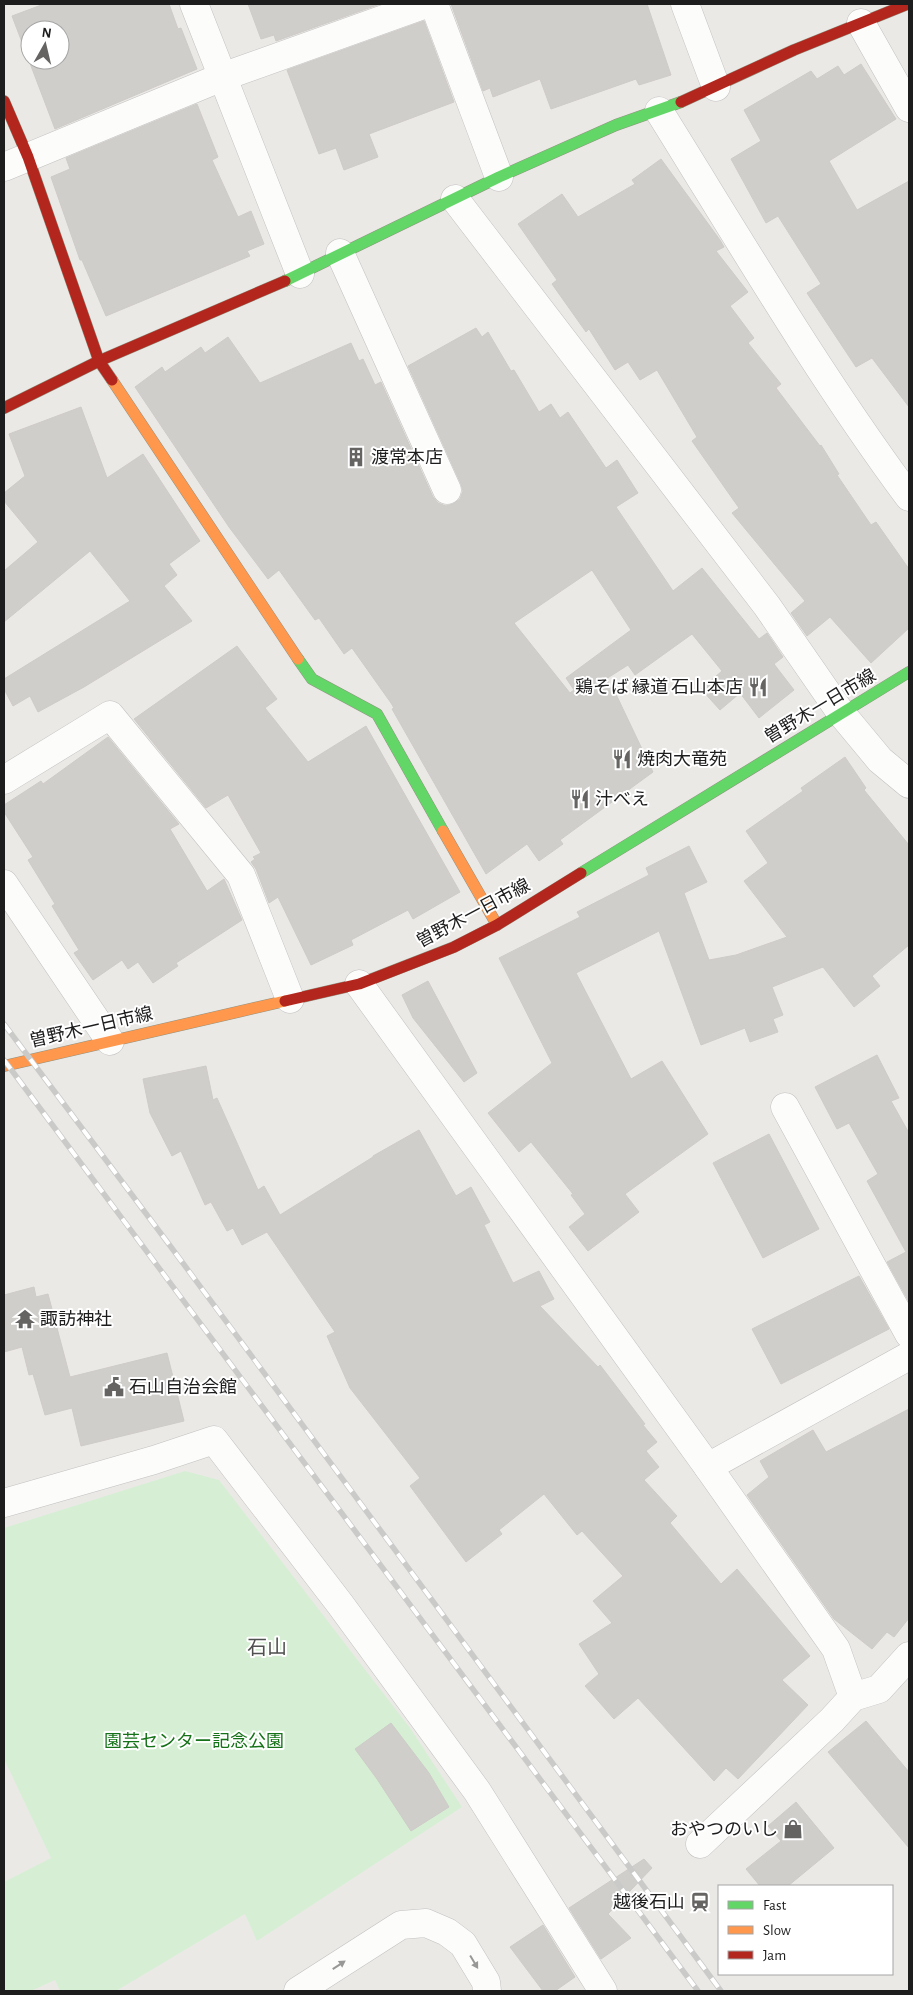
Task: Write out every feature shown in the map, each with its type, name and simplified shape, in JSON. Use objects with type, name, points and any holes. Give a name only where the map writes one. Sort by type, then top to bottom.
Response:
[{"type":"street","points":[[194,4],[300,274]]},
{"type":"street","points":[[16,162],[222,77],[426,4]]},
{"type":"street","points":[[434,4],[500,177]]},
{"type":"street","points":[[685,4],[716,87]]},
{"type":"street","points":[[4,408],[100,361],[300,274],[500,177],[616,126],[659,111],[716,87],[794,50],[908,4]]},
{"type":"street","points":[[861,23],[909,108]]},
{"type":"street","points":[[4,101],[16,162],[100,361],[312,679],[377,714],[497,925]]},
{"type":"street","points":[[659,111],[865,438],[909,497]]},
{"type":"street","points":[[455,199],[767,606],[841,712],[880,760],[909,784]]},
{"type":"street","points":[[340,253],[447,490]]},
{"type":"street","name":"曽野木一日市線","points":[[4,1066],[290,998],[360,984],[454,947],[497,925],[909,672]]},
{"type":"street","points":[[4,780],[110,715],[241,875],[290,998]]},
{"type":"street","points":[[4,884],[110,1041]]},
{"type":"street","points":[[360,984],[708,1467],[836,1649],[853,1697]]},
{"type":"street","points":[[785,1107],[909,1334]]},
{"type":"street","points":[[708,1467],[909,1356]]},
{"type":"street","points":[[4,1502],[154,1460],[214,1440],[340,1604],[477,1791],[603,1991]]},
{"type":"street","points":[[700,1844],[825,1726],[853,1697],[879,1690],[909,1656]]},
{"type":"street","points":[[298,1991],[401,1925],[426,1923],[447,1932],[463,1944],[486,1982],[487,1991]]},
{"type":"green space","name":"園芸センター記念公園","points":[[185,1471],[219,1480],[410,1728],[462,1807],[257,1941],[245,1914],[116,1991],[60,1991],[55,1980],[31,1991],[4,1991],[4,1882],[51,1858],[4,1759],[4,1528]]},
{"type":"building","points":[[44,4],[169,4],[178,29],[181,28],[197,69],[55,129],[33,70],[70,70],[70,20],[20,20],[20,37],[12,16]]},
{"type":"building","points":[[248,4],[380,4],[276,41],[274,35],[261,39]]},
{"type":"building","points":[[451,4],[647,4],[671,75],[639,85],[636,79],[551,109],[540,79],[493,97],[490,88],[483,91]]},
{"type":"building","points":[[424,21],[454,102],[369,134],[378,157],[344,170],[336,148],[319,154],[287,70]]},
{"type":"building","points":[[861,64],[896,119],[829,161],[857,210],[909,181],[909,407],[872,358],[856,367],[807,293],[821,284],[778,216],[766,223],[731,159],[761,141],[744,110],[811,71],[817,79],[838,66],[844,75]]},
{"type":"building","points":[[197,104],[218,157],[212,160],[238,217],[251,211],[264,244],[247,251],[250,256],[106,316],[82,260],[80,260],[51,177],[70,169],[66,158]]},
{"type":"building","points":[[661,159],[720,240],[724,247],[716,251],[748,292],[730,306],[754,338],[748,343],[781,384],[776,388],[821,445],[839,474],[837,475],[871,525],[876,522],[909,569],[909,628],[871,663],[830,617],[807,636],[791,613],[805,601],[732,513],[739,508],[692,441],[697,437],[657,370],[640,380],[628,362],[615,370],[589,329],[586,332],[552,284],[557,280],[518,224],[562,194],[578,217],[635,184],[632,180]]},
{"type":"building","points":[[476,328],[482,337],[488,332],[511,371],[514,370],[539,412],[551,404],[560,418],[568,412],[606,468],[617,460],[638,493],[616,507],[673,591],[702,568],[759,639],[767,633],[783,657],[774,664],[794,690],[759,718],[740,693],[720,710],[701,689],[722,671],[692,634],[635,675],[628,665],[606,679],[614,690],[653,772],[560,840],[563,844],[539,861],[527,844],[486,874],[392,709],[394,708],[352,648],[344,654],[319,618],[315,620],[279,570],[268,579],[229,527],[135,387],[162,367],[165,372],[201,347],[205,353],[228,337],[260,383],[351,343],[359,361],[363,359],[375,385],[381,382],[433,497],[438,503],[446,506],[453,504],[460,499],[463,491],[461,484],[408,366]],"holes":[[[592,570],[631,630],[566,678],[574,690],[570,693],[514,623]]]},
{"type":"building","points":[[81,407],[107,478],[143,454],[200,541],[169,564],[177,575],[164,586],[192,621],[84,687],[38,712],[30,696],[13,706],[4,689],[4,679],[130,601],[90,551],[4,622],[4,571],[38,542],[4,501],[4,493],[25,476],[9,434]]},
{"type":"building","points":[[237,646],[277,699],[265,708],[308,762],[366,726],[460,892],[413,919],[408,910],[351,940],[353,945],[311,965],[278,897],[269,903],[256,869],[251,862],[255,859],[253,857],[261,853],[228,795],[206,808],[134,719]]},
{"type":"building","points":[[108,737],[179,824],[170,829],[207,891],[224,879],[242,920],[176,963],[178,966],[153,983],[138,962],[128,969],[122,960],[93,980],[74,953],[79,950],[52,906],[55,904],[28,860],[33,857],[4,812],[4,805],[41,781],[43,784]]},
{"type":"building","points":[[845,757],[866,788],[864,790],[909,845],[909,945],[872,976],[880,986],[854,1007],[823,967],[772,987],[783,1015],[773,1019],[778,1032],[750,1042],[745,1028],[701,1045],[659,931],[576,973],[631,1079],[662,1061],[708,1134],[625,1194],[639,1212],[588,1251],[569,1227],[585,1214],[571,1195],[573,1194],[531,1142],[519,1152],[488,1113],[552,1063],[499,958],[580,917],[577,912],[649,875],[646,868],[689,846],[707,882],[684,893],[709,960],[736,955],[787,937],[744,881],[768,863],[746,831],[803,791],[801,788]]},
{"type":"building","points":[[428,981],[477,1073],[464,1082],[413,1018],[402,995]]},
{"type":"building","points":[[877,1055],[899,1098],[891,1101],[909,1133],[909,1302],[887,1262],[906,1252],[867,1181],[878,1174],[849,1123],[837,1129],[815,1087]]},
{"type":"building","points":[[206,1066],[213,1100],[217,1098],[258,1190],[264,1186],[280,1215],[373,1156],[419,1130],[456,1196],[471,1187],[490,1222],[484,1225],[513,1283],[539,1271],[554,1299],[540,1306],[598,1367],[600,1365],[657,1442],[646,1451],[659,1467],[644,1480],[677,1516],[670,1523],[721,1584],[737,1569],[810,1656],[782,1680],[808,1705],[738,1779],[726,1768],[714,1781],[638,1698],[614,1719],[585,1686],[599,1674],[579,1644],[612,1623],[593,1601],[623,1576],[582,1531],[577,1535],[544,1494],[499,1530],[502,1534],[466,1562],[410,1486],[420,1478],[350,1388],[327,1336],[335,1332],[267,1232],[242,1245],[233,1228],[227,1231],[211,1202],[205,1205],[181,1151],[172,1156],[150,1113],[143,1079]]},
{"type":"building","points":[[769,1134],[819,1229],[763,1258],[713,1163]]},
{"type":"building","points":[[859,1276],[889,1329],[781,1384],[752,1329]]},
{"type":"building","points":[[34,1287],[36,1297],[48,1294],[70,1377],[167,1353],[184,1421],[81,1446],[72,1408],[45,1415],[33,1374],[29,1375],[22,1347],[4,1352],[4,1295]]},
{"type":"building","points":[[909,1409],[909,1618],[894,1637],[887,1632],[872,1649],[834,1619],[747,1495],[769,1477],[760,1461],[813,1430],[826,1452]]},
{"type":"building","points":[[866,1721],[909,1772],[909,1848],[828,1752]]},
{"type":"building","points":[[391,1723],[429,1773],[449,1807],[411,1831],[355,1749]]},
{"type":"building","points":[[796,1802],[834,1848],[789,1885],[759,1885],[746,1869],[781,1841],[768,1826]]},
{"type":"building","points":[[644,1859],[652,1868],[608,1914],[631,1938],[601,1959],[569,1908]]},
{"type":"building","points":[[543,1925],[575,1977],[555,1991],[543,1991],[510,1947]]},
{"type":"railway","points":[[4,1024],[721,1991]]},
{"type":"railway","points":[[4,1060],[698,1991]]},
{"type":"traffic: fast","points":[[285,281],[499,177],[616,125],[681,102]]},
{"type":"traffic: fast","points":[[298,659],[312,679],[377,714],[443,831]]},
{"type":"traffic: fast","points":[[581,873],[909,672]]},
{"type":"traffic: slow","points":[[112,380],[298,659]]},
{"type":"traffic: slow","points":[[443,831],[497,925]]},
{"type":"traffic: slow","points":[[4,1066],[285,1001]]},
{"type":"traffic: jam","points":[[681,102],[794,50],[908,4]]},
{"type":"traffic: jam","points":[[4,101],[28,157],[99,361],[112,380]]},
{"type":"traffic: jam","points":[[4,408],[99,361],[285,281]]},
{"type":"traffic: jam","points":[[285,1001],[359,984],[454,947],[497,925],[581,873]]},
{"type":"place","name":"渡常本店","points":[[356,457]]},
{"type":"place","name":"鶏そば 縁道 石山本店","points":[[758,687]]},
{"type":"place","name":"焼肉大竜苑","points":[[622,759]]},
{"type":"place","name":"汁べえ","points":[[580,799]]},
{"type":"place","name":"諏訪神社","points":[[25,1319]]},
{"type":"place","name":"石山自治会館","points":[[114,1387]]},
{"type":"place","name":"おやつのいし","points":[[793,1829]]},
{"type":"place","name":"越後石山","points":[[700,1902]]},
{"type":"district","name":"石山","points":[[267,1647]]}]
